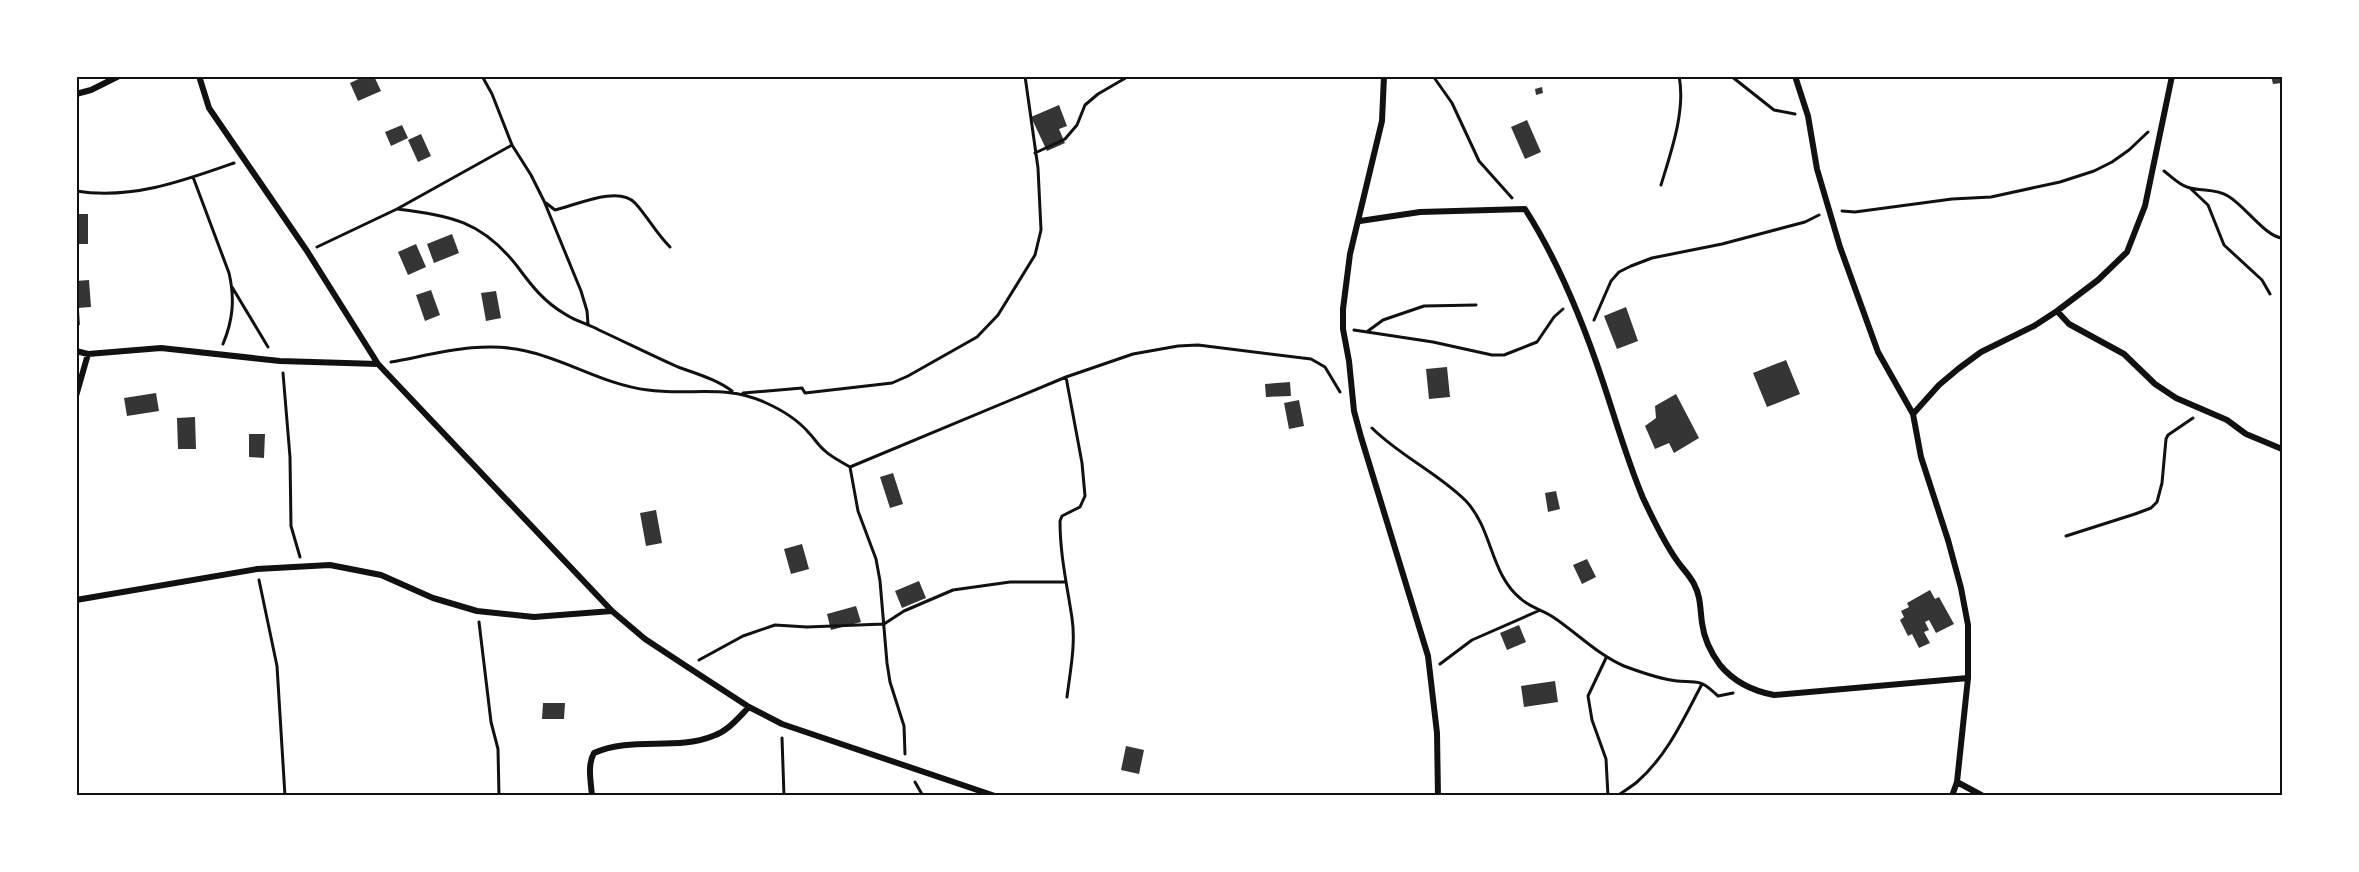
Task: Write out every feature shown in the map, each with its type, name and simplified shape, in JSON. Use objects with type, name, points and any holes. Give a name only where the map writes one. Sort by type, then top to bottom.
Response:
[{"type":"street","points":[[76,94],[91,90],[118,76]]},
{"type":"street","points":[[199,76],[209,108],[307,251],[378,364],[612,611],[645,639],[749,707],[782,724],[994,795]]},
{"type":"street","points":[[1384,76],[1382,121],[1360,221],[1350,254],[1343,309],[1343,329],[1354,411],[1360,437],[1414,607],[1432,675],[1437,733],[1438,795]]},
{"type":"street","points":[[1795,76],[1808,116],[1817,169],[1828,210],[1878,352],[1913,414],[1921,457],[1961,588],[1968,625],[1968,678],[1958,782],[1952,795]]},
{"type":"street","points":[[1913,414],[1939,385],[1981,352],[2034,326],[2057,311],[2098,280],[2127,252],[2145,206],[2172,76]]},
{"type":"street","points":[[1360,221],[1420,212],[1525,209],[1549,248],[1573,300],[1604,383],[1622,444],[1644,499],[1677,561],[1693,581],[1699,595],[1704,635],[1727,673],[1753,690],[1774,695],[1968,678]]},
{"type":"street","points":[[2057,311],[2069,324],[2124,354],[2167,393],[2227,420],[2246,434],[2266,444],[2283,449]]},
{"type":"street","points":[[76,351],[88,354],[161,348],[280,361],[378,364]]},
{"type":"street","points":[[76,396],[88,354]]},
{"type":"street","points":[[76,600],[257,569],[330,565],[381,575],[433,598],[477,611],[505,616],[534,617],[612,611]]},
{"type":"street","points":[[592,795],[590,769],[594,753],[620,747],[698,740],[713,736],[727,729],[749,707]]},
{"type":"street","points":[[1958,782],[1983,795]]},
{"type":"path","points":[[482,76],[492,94],[512,145],[544,201],[581,291],[588,324]]},
{"type":"path","points":[[741,393],[802,388],[805,393],[892,383],[977,337],[998,315],[1035,255],[1041,230],[1041,205],[1025,76]]},
{"type":"path","points":[[1035,153],[1065,139],[1077,125],[1085,105],[1098,94],[1129,76]]},
{"type":"path","points":[[1433,76],[1452,103],[1479,161],[1508,194],[1525,209]]},
{"type":"path","points":[[1661,185],[1680,111],[1679,76]]},
{"type":"path","points":[[1731,76],[1774,110],[1808,116]]},
{"type":"path","points":[[1593,323],[1611,281],[1619,272],[1652,258],[1722,244],[1805,222],[1828,210],[1855,212],[1952,199],[1991,197],[2060,182],[2112,162],[2129,150],[2164,116]]},
{"type":"path","points":[[307,251],[396,209],[512,145]]},
{"type":"path","points":[[76,191],[102,194],[146,190],[244,160]]},
{"type":"path","points":[[2154,162],[2181,185],[2218,191],[2227,196],[2243,207],[2270,235],[2283,238]]},
{"type":"path","points":[[193,177],[229,273],[232,287],[232,320],[219,354]]},
{"type":"path","points":[[2190,188],[2208,205],[2224,245],[2262,280],[2270,294]]},
{"type":"path","points":[[544,201],[555,210],[605,196],[628,197],[670,247]]},
{"type":"path","points":[[396,209],[437,214],[471,226],[492,241],[507,256],[534,290],[567,315],[654,357],[717,381],[734,392]]},
{"type":"path","points":[[232,287],[262,338],[280,361],[286,400],[291,526],[305,566]]},
{"type":"path","points":[[1343,329],[1433,342],[1492,355],[1504,355],[1537,342],[1554,317],[1573,300]]},
{"type":"path","points":[[1366,332],[1383,320],[1424,306],[1476,305]]},
{"type":"path","points":[[850,467],[1066,377],[1133,354],[1198,345],[1311,359],[1325,367],[1337,389],[1354,411],[1387,443],[1431,472],[1465,501],[1477,516],[1505,582],[1520,599],[1579,634],[1606,658],[1675,681],[1702,683],[1718,696],[1753,690]]},
{"type":"path","points":[[378,364],[465,347],[493,346],[526,351],[646,390],[741,393],[765,402],[791,418],[808,431],[824,450],[850,467],[858,511],[876,559],[890,682],[904,726],[905,765]]},
{"type":"path","points":[[1066,377],[1082,463],[1085,496],[1080,507],[1062,516],[1060,521],[1064,582],[1072,619],[1067,698]]},
{"type":"path","points":[[2066,536],[2151,508],[2157,502],[2162,483],[2166,439],[2168,435],[2193,419],[2198,408]]},
{"type":"path","points":[[257,569],[277,666],[285,795]]},
{"type":"path","points":[[687,666],[743,636],[775,625],[807,627],[884,624],[925,601],[953,590],[1010,582],[1064,582]]},
{"type":"path","points":[[477,611],[491,722],[498,749],[500,795]]},
{"type":"path","points":[[1432,675],[1440,664],[1472,640],[1538,611]]},
{"type":"path","points":[[1606,658],[1588,696],[1592,720],[1606,759],[1608,795]]},
{"type":"path","points":[[1617,795],[1636,783],[1665,750],[1677,732],[1702,683]]},
{"type":"path","points":[[782,724],[784,795]]},
{"type":"building","points":[[365,76],[374,76],[381,91],[358,101],[350,83]]},
{"type":"building","points":[[2271,76],[2282,76],[2282,83],[2273,84]]},
{"type":"building","points":[[1542,87],[1543,93],[1536,95],[1535,89]]},
{"type":"building","points":[[1059,105],[1067,126],[1059,129],[1065,143],[1047,151],[1031,117]]},
{"type":"building","points":[[1527,120],[1541,152],[1525,159],[1511,127]]},
{"type":"building","points":[[402,125],[408,138],[391,146],[385,132]]},
{"type":"building","points":[[421,134],[431,156],[418,162],[408,140]]},
{"type":"building","points":[[76,214],[88,214],[88,244],[76,244]]},
{"type":"building","points":[[452,234],[459,253],[434,263],[427,244]]},
{"type":"building","points":[[416,244],[426,267],[408,275],[398,252]]},
{"type":"building","points":[[89,280],[91,307],[77,308],[76,281]]},
{"type":"building","points":[[431,290],[440,315],[425,321],[416,295]]},
{"type":"building","points":[[496,291],[501,318],[486,321],[481,293]]},
{"type":"building","points":[[1626,307],[1638,341],[1617,349],[1604,316]]},
{"type":"building","points":[[76,310],[79,310],[80,325],[76,325]]},
{"type":"building","points":[[1786,360],[1800,394],[1767,407],[1753,373]]},
{"type":"building","points":[[1447,367],[1450,397],[1429,399],[1426,369]]},
{"type":"building","points":[[1290,382],[1291,396],[1266,397],[1265,384]]},
{"type":"building","points":[[156,393],[159,411],[127,416],[124,398]]},
{"type":"building","points":[[1676,394],[1699,438],[1674,453],[1669,443],[1655,449],[1645,426],[1656,418],[1655,406]]},
{"type":"building","points":[[1299,400],[1304,426],[1289,429],[1284,403]]},
{"type":"building","points":[[195,417],[196,449],[178,449],[177,418]]},
{"type":"building","points":[[249,434],[265,434],[264,458],[249,457]]},
{"type":"building","points":[[893,473],[903,504],[890,508],[880,477]]},
{"type":"building","points":[[1556,491],[1560,509],[1548,512],[1545,493]]},
{"type":"building","points":[[656,510],[662,543],[646,546],[640,513]]},
{"type":"building","points":[[802,544],[809,569],[791,574],[784,549]]},
{"type":"building","points":[[1587,559],[1596,577],[1582,584],[1573,565]]},
{"type":"building","points":[[919,581],[926,598],[902,608],[895,591]]},
{"type":"building","points":[[1930,590],[1935,599],[1939,597],[1954,624],[1936,633],[1929,620],[1925,622],[1929,630],[1924,632],[1930,643],[1919,648],[1912,634],[1908,636],[1900,620],[1904,617],[1901,611],[1909,607],[1907,603]]},
{"type":"building","points":[[856,606],[861,622],[831,630],[827,614]]},
{"type":"building","points":[[1519,625],[1526,642],[1507,650],[1500,633]]},
{"type":"building","points":[[1555,681],[1558,702],[1524,707],[1521,686]]},
{"type":"building","points":[[543,703],[565,703],[564,719],[542,719]]},
{"type":"building","points":[[1126,746],[1144,750],[1139,774],[1121,770]]}]
